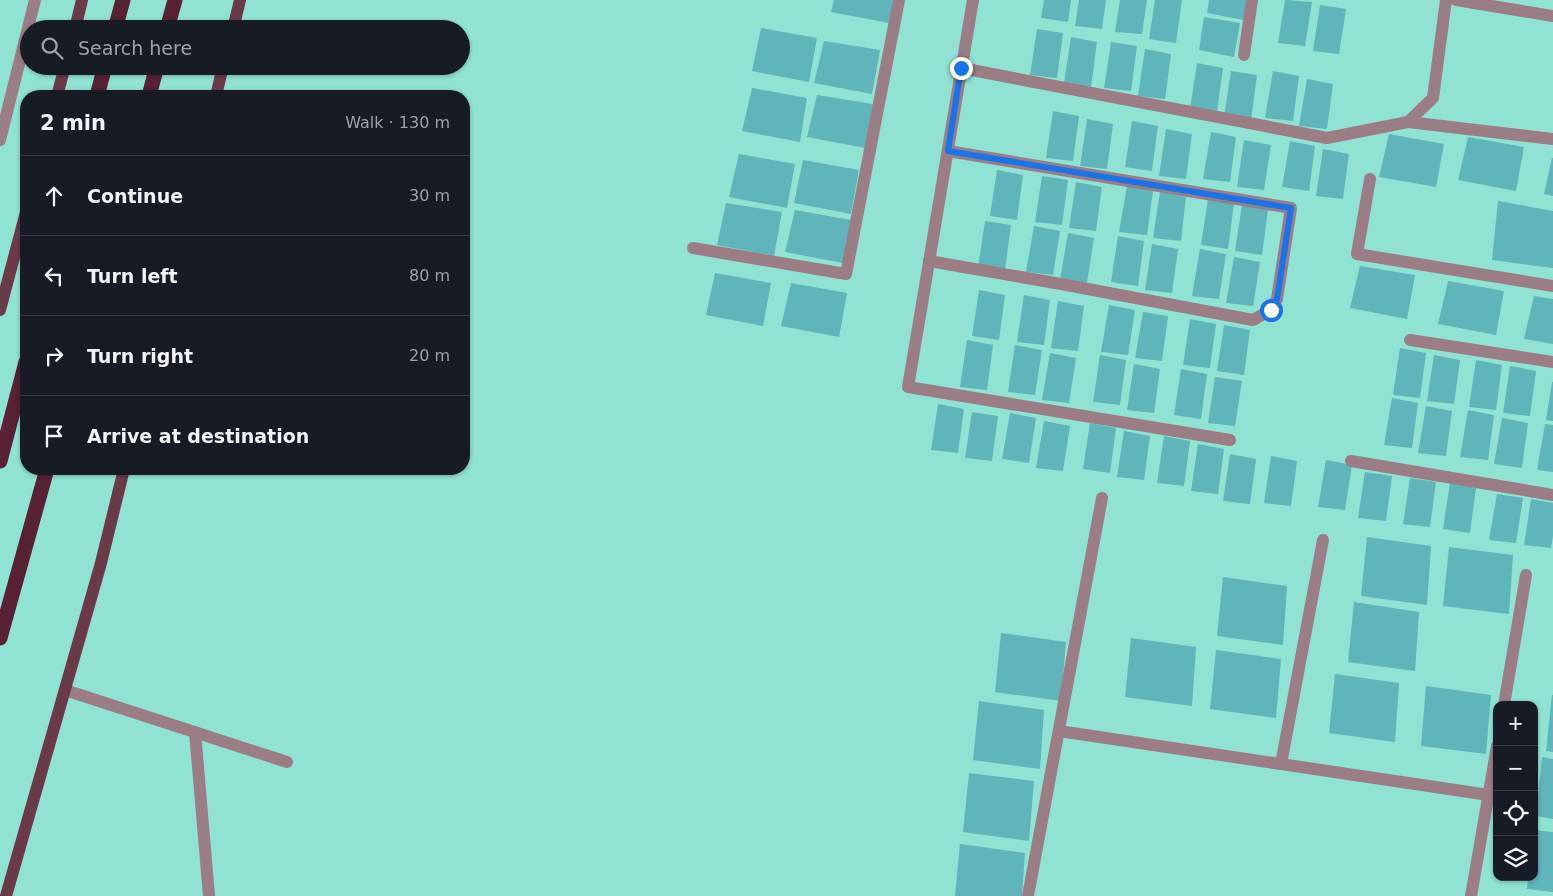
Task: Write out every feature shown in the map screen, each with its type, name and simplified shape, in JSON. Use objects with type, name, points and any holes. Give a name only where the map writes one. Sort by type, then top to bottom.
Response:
[{"type":"highway","points":[[117,20],[123,0]]},
{"type":"highway","points":[[169,20],[175,0]]},
{"type":"highway","points":[[99,90],[103,75]]},
{"type":"highway","points":[[151,90],[155,75]]},
{"type":"highway","points":[[0,460],[20,385]]},
{"type":"highway","points":[[0,638],[44,475]]},
{"type":"main road","points":[[77,20],[82,0]]},
{"type":"main road","points":[[235,20],[240,0]]},
{"type":"main road","points":[[59,90],[63,75]]},
{"type":"main road","points":[[217,90],[221,75]]},
{"type":"main road","points":[[0,310],[20,235]]},
{"type":"main road","points":[[6,896],[101,563],[123,475]]},
{"type":"street","points":[[30,20],[35,0]]},
{"type":"street","points":[[693,248],[846,274],[899,0]]},
{"type":"street","points":[[972,0],[908,387],[1230,440]]},
{"type":"street","points":[[1244,55],[1252,0]]},
{"type":"street","points":[[1408,122],[1433,98],[1446,0]]},
{"type":"street","points":[[1456,0],[1553,16]]},
{"type":"street","points":[[0,140],[20,60]]},
{"type":"street","points":[[961,68],[1327,138],[1408,122],[1553,139]]},
{"type":"street","points":[[929,261],[1253,320],[1271,310],[1277,299],[1291,208],[948,151]]},
{"type":"street","points":[[1370,179],[1357,254],[1553,286]]},
{"type":"street","points":[[1410,340],[1553,362]]},
{"type":"street","points":[[1351,461],[1553,495]]},
{"type":"street","points":[[1028,896],[1102,498]]},
{"type":"street","points":[[1281,764],[1323,540]]},
{"type":"street","points":[[1505,701],[1526,575]]},
{"type":"street","points":[[65,690],[287,762]]},
{"type":"street","points":[[195,732],[209,896]]},
{"type":"street","points":[[1059,732],[1489,795]]},
{"type":"street","points":[[1472,896],[1493,770]]},
{"type":"building","points":[[834,0],[893,0],[889,23],[831,12]]},
{"type":"building","points":[[1044,0],[1071,0],[1068,22],[1041,18]]},
{"type":"building","points":[[1079,0],[1106,0],[1102,29],[1075,26]]},
{"type":"building","points":[[1120,0],[1147,0],[1142,34],[1115,32]]},
{"type":"building","points":[[1155,0],[1182,0],[1176,43],[1149,39]]},
{"type":"building","points":[[1209,0],[1247,0],[1243,20],[1207,13]]},
{"type":"building","points":[[1285,0],[1312,2],[1305,46],[1278,43]]},
{"type":"building","points":[[1320,5],[1346,9],[1339,54],[1313,51]]},
{"type":"building","points":[[1204,17],[1240,23],[1234,57],[1199,50]]},
{"type":"building","points":[[761,28],[817,38],[809,82],[752,71]]},
{"type":"building","points":[[1037,29],[1063,33],[1057,78],[1030,75]]},
{"type":"building","points":[[1071,37],[1097,42],[1091,87],[1064,83]]},
{"type":"building","points":[[824,41],[880,50],[872,94],[814,83]]},
{"type":"building","points":[[1111,42],[1137,46],[1131,91],[1104,88]]},
{"type":"building","points":[[1145,49],[1171,54],[1165,99],[1138,96]]},
{"type":"building","points":[[1197,63],[1223,68],[1217,112],[1190,109]]},
{"type":"building","points":[[1231,71],[1257,75],[1251,120],[1224,117]]},
{"type":"building","points":[[1273,71],[1299,76],[1293,121],[1265,118]]},
{"type":"building","points":[[1307,79],[1333,84],[1327,129],[1299,126]]},
{"type":"building","points":[[752,88],[807,98],[800,142],[742,131]]},
{"type":"building","points":[[817,95],[873,104],[865,148],[807,137]]},
{"type":"building","points":[[1053,111],[1079,116],[1073,161],[1046,158]]},
{"type":"building","points":[[1087,119],[1113,124],[1107,169],[1080,166]]},
{"type":"building","points":[[1132,121],[1158,126],[1152,171],[1125,167]]},
{"type":"building","points":[[1166,129],[1192,134],[1186,179],[1159,176]]},
{"type":"building","points":[[1211,132],[1236,137],[1230,182],[1203,179]]},
{"type":"building","points":[[1389,134],[1444,144],[1436,187],[1379,177]]},
{"type":"building","points":[[1468,137],[1524,147],[1516,191],[1458,180]]},
{"type":"building","points":[[1244,140],[1271,145],[1264,190],[1237,187]]},
{"type":"building","points":[[1290,141],[1315,146],[1309,191],[1282,187]]},
{"type":"building","points":[[1323,149],[1349,154],[1343,199],[1316,196]]},
{"type":"building","points":[[739,154],[795,164],[787,208],[729,197]]},
{"type":"building","points":[[1553,158],[1553,196],[1544,194]]},
{"type":"building","points":[[803,160],[859,170],[851,214],[794,203]]},
{"type":"building","points":[[997,170],[1023,175],[1017,220],[990,216]]},
{"type":"building","points":[[1042,176],[1068,180],[1062,225],[1035,222]]},
{"type":"building","points":[[1076,182],[1102,187],[1096,231],[1069,228]]},
{"type":"building","points":[[1127,186],[1153,191],[1147,235],[1119,232]]},
{"type":"building","points":[[1160,192],[1186,197],[1181,241],[1153,238]]},
{"type":"building","points":[[1208,199],[1234,204],[1228,249],[1201,245]]},
{"type":"building","points":[[1498,201],[1553,211],[1553,268],[1492,260]]},
{"type":"building","points":[[726,203],[782,212],[774,256],[717,245]]},
{"type":"building","points":[[1242,205],[1268,210],[1262,255],[1235,251]]},
{"type":"building","points":[[795,210],[851,220],[843,263],[785,252]]},
{"type":"building","points":[[985,221],[1011,225],[1005,270],[978,267]]},
{"type":"building","points":[[1034,226],[1060,231],[1053,275],[1026,272]]},
{"type":"building","points":[[1068,233],[1094,238],[1087,283],[1060,280]]},
{"type":"building","points":[[1118,236],[1144,241],[1138,286],[1111,282]]},
{"type":"building","points":[[1152,244],[1178,249],[1172,293],[1145,290]]},
{"type":"building","points":[[1200,249],[1226,254],[1219,299],[1192,296]]},
{"type":"building","points":[[1234,257],[1260,262],[1253,306],[1226,303]]},
{"type":"building","points":[[1360,266],[1415,275],[1407,319],[1350,308]]},
{"type":"building","points":[[715,273],[771,283],[763,326],[706,315]]},
{"type":"building","points":[[1448,281],[1504,291],[1496,335],[1438,324]]},
{"type":"building","points":[[791,283],[847,293],[839,337],[781,326]]},
{"type":"building","points":[[979,290],[1005,295],[999,340],[972,336]]},
{"type":"building","points":[[1024,295],[1050,300],[1044,345],[1017,342]]},
{"type":"building","points":[[1534,296],[1553,299],[1553,344],[1524,339]]},
{"type":"building","points":[[1058,301],[1084,306],[1078,351],[1051,348]]},
{"type":"building","points":[[1109,305],[1135,310],[1128,355],[1101,352]]},
{"type":"building","points":[[1143,312],[1168,316],[1162,361],[1135,358]]},
{"type":"building","points":[[1190,319],[1216,324],[1210,368],[1183,365]]},
{"type":"building","points":[[1224,325],[1250,330],[1244,375],[1217,371]]},
{"type":"building","points":[[967,340],[993,345],[987,390],[960,387]]},
{"type":"building","points":[[1015,345],[1042,350],[1035,395],[1008,392]]},
{"type":"building","points":[[1400,348],[1426,353],[1420,398],[1393,395]]},
{"type":"building","points":[[1050,353],[1076,358],[1069,403],[1042,400]]},
{"type":"building","points":[[1100,355],[1126,360],[1120,405],[1093,402]]},
{"type":"building","points":[[1434,355],[1460,360],[1454,404],[1427,401]]},
{"type":"building","points":[[1476,360],[1502,365],[1496,410],[1469,407]]},
{"type":"building","points":[[1134,364],[1160,369],[1154,413],[1127,410]]},
{"type":"building","points":[[1510,366],[1536,371],[1530,416],[1503,413]]},
{"type":"building","points":[[1181,369],[1207,374],[1201,419],[1174,415]]},
{"type":"building","points":[[1215,377],[1242,381],[1235,426],[1208,423]]},
{"type":"building","points":[[1553,382],[1553,421],[1546,420]]},
{"type":"building","points":[[1392,398],[1418,403],[1412,448],[1384,445]]},
{"type":"building","points":[[938,404],[964,409],[958,453],[931,450]]},
{"type":"building","points":[[1426,406],[1452,411],[1446,456],[1418,453]]},
{"type":"building","points":[[1468,410],[1494,415],[1488,460],[1460,457]]},
{"type":"building","points":[[972,412],[998,416],[992,461],[965,458]]},
{"type":"building","points":[[1010,413],[1036,418],[1029,463],[1002,459]]},
{"type":"building","points":[[1502,418],[1528,423],[1522,468],[1494,464]]},
{"type":"building","points":[[1044,421],[1070,426],[1063,471],[1036,468]]},
{"type":"building","points":[[1090,423],[1116,428],[1110,473],[1083,469]]},
{"type":"building","points":[[1545,424],[1553,425],[1553,472],[1537,470]]},
{"type":"building","points":[[1124,431],[1150,436],[1144,480],[1117,477]]},
{"type":"building","points":[[1164,436],[1190,441],[1184,486],[1157,483]]},
{"type":"building","points":[[1198,444],[1224,449],[1218,494],[1191,491]]},
{"type":"building","points":[[1230,454],[1256,459],[1250,504],[1223,501]]},
{"type":"building","points":[[1271,456],[1297,461],[1291,506],[1264,503]]},
{"type":"building","points":[[1326,460],[1352,465],[1345,510],[1318,507]]},
{"type":"building","points":[[1365,472],[1392,476],[1386,521],[1358,518]]},
{"type":"building","points":[[1410,478],[1436,482],[1430,527],[1403,524]]},
{"type":"building","points":[[1450,483],[1476,488],[1470,533],[1443,529]]},
{"type":"building","points":[[1497,494],[1523,498],[1516,543],[1489,540]]},
{"type":"building","points":[[1531,499],[1553,503],[1551,548],[1524,545]]},
{"type":"building","points":[[1367,537],[1431,546],[1427,605],[1361,596]]},
{"type":"building","points":[[1449,547],[1513,555],[1509,614],[1443,606]]},
{"type":"building","points":[[1223,577],[1287,586],[1283,645],[1217,636]]},
{"type":"building","points":[[1354,602],[1419,612],[1415,671],[1348,662]]},
{"type":"building","points":[[1001,633],[1066,642],[1061,701],[995,692]]},
{"type":"building","points":[[1131,638],[1196,647],[1192,706],[1125,697]]},
{"type":"building","points":[[1216,650],[1281,659],[1276,718],[1210,709]]},
{"type":"building","points":[[1335,674],[1399,683],[1395,742],[1329,733]]},
{"type":"building","points":[[1426,686],[1491,695],[1486,754],[1421,746]]},
{"type":"building","points":[[1553,695],[1553,752],[1546,751]]},
{"type":"building","points":[[979,701],[1044,710],[1040,769],[973,760]]},
{"type":"building","points":[[1542,757],[1553,759],[1553,819],[1538,816]]},
{"type":"building","points":[[969,773],[1034,781],[1029,841],[963,832]]},
{"type":"building","points":[[1538,830],[1553,832],[1553,892],[1527,889],[1528,881],[1538,881]]},
{"type":"building","points":[[960,844],[1025,853],[1022,896],[955,896]]},
{"type":"route","points":[[961,68],[948,151],[1291,208],[1277,299],[1271,310]]}]
